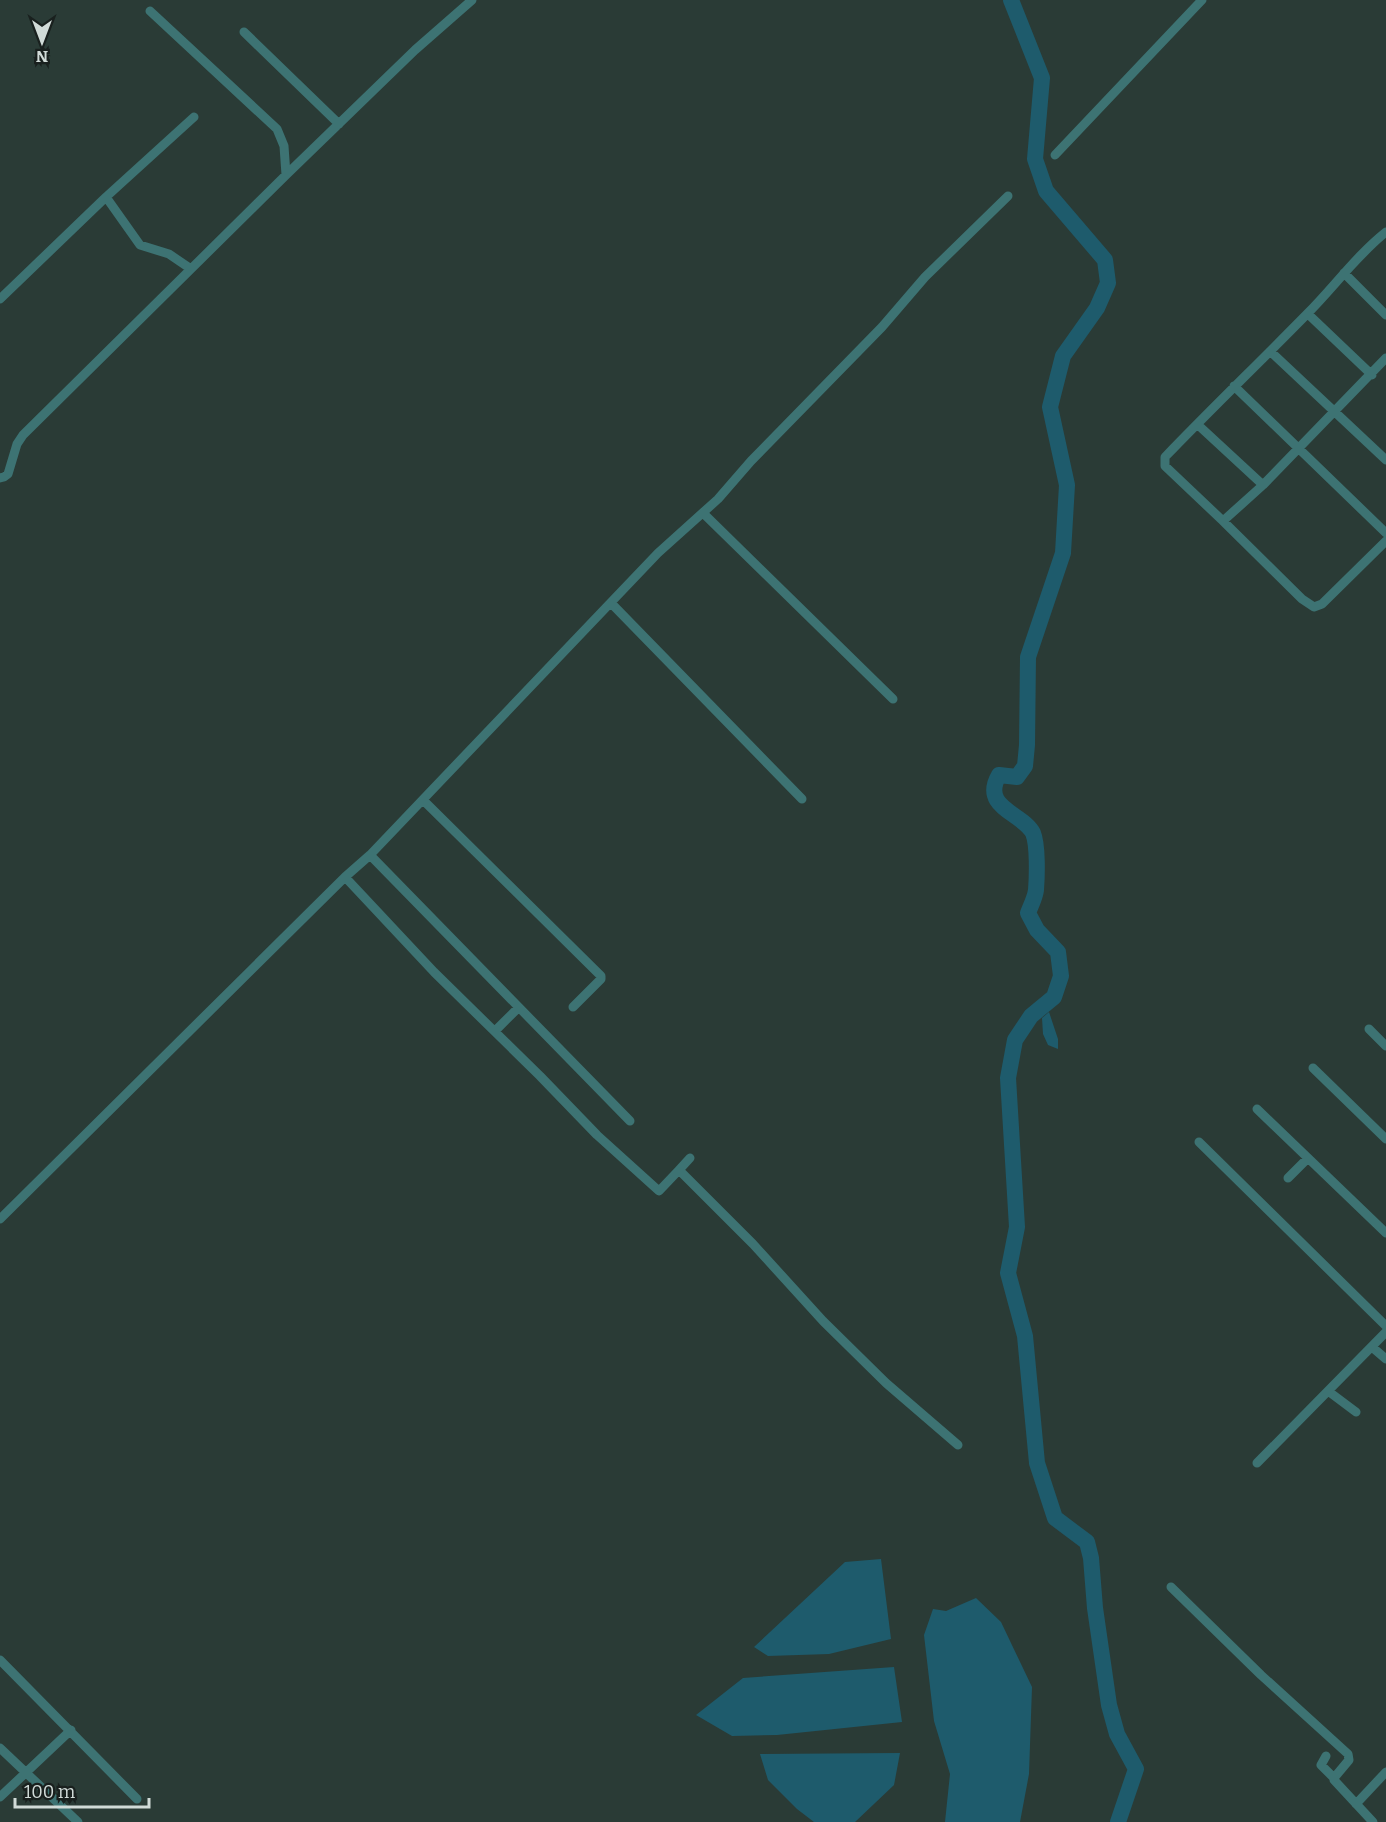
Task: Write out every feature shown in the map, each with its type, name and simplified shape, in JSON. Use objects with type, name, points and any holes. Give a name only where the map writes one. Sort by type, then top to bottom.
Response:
[{"type":"street","points":[[0,478],[8,474],[17,444],[23,435],[285,175],[415,50],[472,0]]},
{"type":"street","points":[[1055,154],[1202,0]]},
{"type":"street","points":[[150,11],[277,129],[284,146],[285,175]]},
{"type":"street","points":[[244,32],[339,124]]},
{"type":"street","points":[[0,299],[106,197],[194,117]]},
{"type":"street","points":[[0,1219],[370,855],[668,543],[703,513],[882,327],[925,278],[1008,196]]},
{"type":"street","points":[[106,197],[140,245],[169,254],[191,269]]},
{"type":"street","points":[[1384,236],[1344,273],[1308,314],[1197,424],[1165,457],[1164,462],[1165,466],[1302,599],[1314,607],[1322,604],[1386,541]]},
{"type":"street","points":[[1344,273],[1386,315]]},
{"type":"street","points":[[1308,314],[1372,375]]},
{"type":"street","points":[[1270,351],[1386,460]]},
{"type":"street","points":[[1223,521],[1263,485],[1384,363]]},
{"type":"street","points":[[1234,386],[1386,533]]},
{"type":"street","points":[[1197,424],[1263,485]]},
{"type":"street","points":[[703,513],[893,699]]},
{"type":"street","points":[[611,603],[802,799]]},
{"type":"street","points":[[423,800],[601,976],[601,979],[573,1007]]},
{"type":"street","points":[[370,855],[630,1121]]},
{"type":"street","points":[[345,878],[434,972],[597,1135],[659,1191],[690,1158]]},
{"type":"street","points":[[495,1031],[518,1008]]},
{"type":"street","points":[[1369,1029],[1386,1046]]},
{"type":"street","points":[[1313,1068],[1386,1139]]},
{"type":"street","points":[[1257,1109],[1386,1233]]},
{"type":"street","points":[[1198,1142],[1386,1326]]},
{"type":"street","points":[[1288,1178],[1308,1158]]},
{"type":"street","points":[[679,1170],[753,1244],[823,1321],[878,1375],[958,1445]]},
{"type":"street","points":[[1257,1462],[1386,1332]]},
{"type":"street","points":[[1372,1347],[1386,1359]]},
{"type":"street","points":[[1328,1391],[1356,1412]]},
{"type":"street","points":[[1171,1587],[1261,1675],[1348,1754],[1347,1763],[1334,1778]]},
{"type":"street","points":[[0,1659],[138,1798]]},
{"type":"street","points":[[0,1797],[71,1730]]},
{"type":"street","points":[[0,1748],[78,1822]]},
{"type":"street","points":[[1326,1756],[1321,1765],[1373,1822]]},
{"type":"street","points":[[1356,1804],[1386,1772]]},
{"type":"water","points":[[1049,1012],[1058,1039],[1058,1049],[1048,1045],[1043,1034],[1042,1018]]},
{"type":"water","points":[[881,1559],[891,1639],[829,1654],[768,1656],[754,1647],[845,1562]]},
{"type":"water","points":[[976,1598],[1001,1622],[1032,1687],[1029,1774],[1020,1822],[945,1822],[950,1774],[934,1721],[924,1635],[933,1609],[946,1611]]},
{"type":"water","points":[[894,1667],[902,1722],[777,1735],[732,1736],[696,1715],[743,1678]]},
{"type":"water","points":[[900,1753],[894,1785],[855,1822],[814,1822],[797,1809],[768,1780],[760,1754]]},
{"type":"waterway","points":[[1011,0],[1042,78],[1035,159],[1046,191],[1105,260],[1108,283],[1097,308],[1063,356],[1050,407],[1067,485],[1063,553],[1028,657],[1025,766],[1017,777],[999,775],[995,795],[1005,809],[1028,826],[1035,838],[1035,896],[1028,913],[1037,930],[1058,952],[1061,976],[1054,997],[1031,1016],[1015,1040],[1008,1078],[1017,1227],[1008,1273],[1025,1336],[1037,1463],[1055,1518],[1087,1542],[1091,1558],[1095,1608],[1109,1705],[1117,1734],[1136,1769],[1118,1822]]}]
